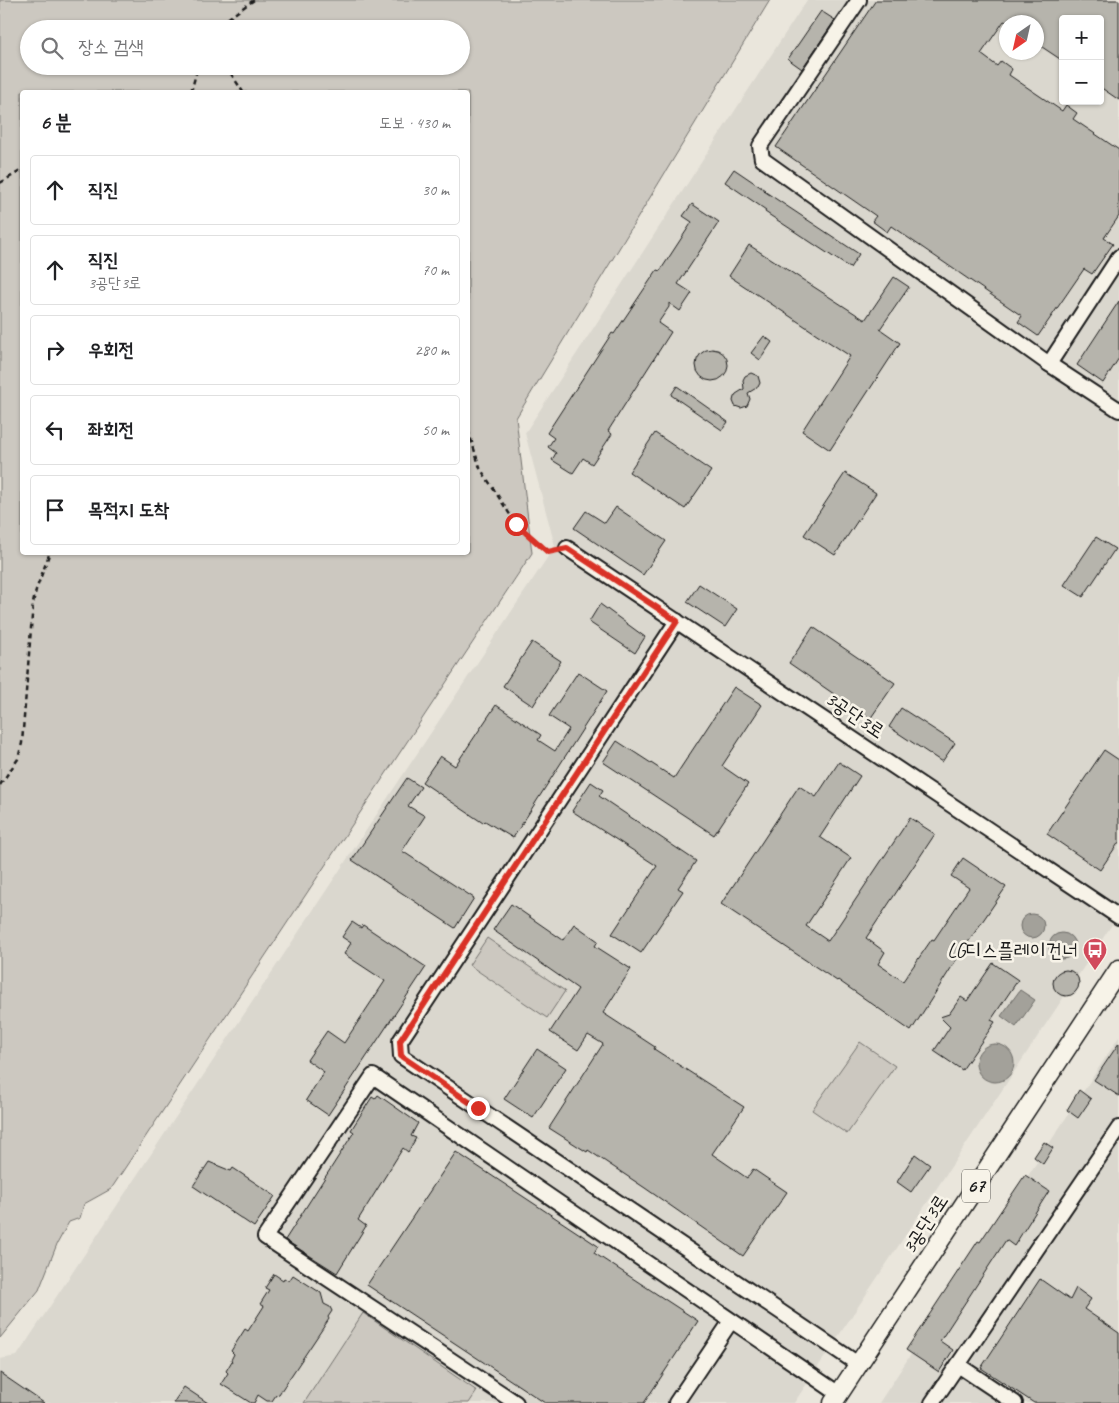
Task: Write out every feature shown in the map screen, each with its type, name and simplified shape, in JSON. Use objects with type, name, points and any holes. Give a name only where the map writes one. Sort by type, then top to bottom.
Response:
[{"type":"main road","name":"3공단3로","points":[[836,1399],[1119,969]]},
{"type":"street","points":[[859,0],[760,146],[762,159],[1049,364],[1119,410]]},
{"type":"street","points":[[1049,364],[1119,258]]},
{"type":"street","name":"3공단3로","points":[[567,548],[1119,917]]},
{"type":"street","points":[[677,621],[400,1041],[401,1056],[858,1364]]},
{"type":"street","points":[[516,1403],[265,1237],[373,1076],[732,1321],[836,1399]]},
{"type":"street","points":[[932,1403],[1119,1128]]},
{"type":"street","points":[[676,1403],[732,1321]]},
{"type":"street","points":[[958,1365],[1015,1403]]},
{"type":"path","points":[[226,20],[254,0]]},
{"type":"path","points":[[192,90],[196,75]]},
{"type":"path","points":[[232,75],[242,90]]},
{"type":"path","points":[[0,183],[20,171]]},
{"type":"path","points":[[470,436],[480,468],[516,524],[548,552],[567,548]]},
{"type":"path","points":[[0,785],[18,759],[22,743],[33,603],[49,555]]},
{"type":"shaded area","points":[[0,0],[770,0],[516,418],[532,553],[111,1189],[84,1204],[80,1218],[69,1222],[57,1244],[39,1290],[0,1338]]},
{"type":"shaded area","points":[[807,0],[1119,0],[1119,914],[794,1403],[0,1403],[0,1359],[17,1356],[555,546],[525,433]]},
{"type":"shaded area","points":[[1032,914],[1041,917],[1044,926],[1041,935],[1032,938],[1023,935],[1020,926],[1023,917]]},
{"type":"shaded area","points":[[1062,933],[1071,937],[1075,946],[1071,955],[1062,959],[1053,955],[1049,946],[1053,937]]},
{"type":"shaded area","points":[[487,938],[565,991],[547,1018],[469,965]]},
{"type":"shaded area","points":[[1020,990],[1035,1000],[1016,1027],[1001,1016]]},
{"type":"shaded area","points":[[1119,1037],[1119,1403],[879,1403]]},
{"type":"shaded area","points":[[860,1042],[895,1066],[847,1134],[812,1110]]},
{"type":"shaded area","points":[[995,1044],[1009,1049],[1014,1063],[1009,1077],[995,1082],[981,1077],[976,1063],[981,1049]]},
{"type":"shaded area","points":[[363,1313],[477,1391],[469,1403],[304,1403]]},
{"type":"building","points":[[876,0],[1119,0],[1119,100],[1104,90],[1104,15],[1059,15],[1059,58],[1044,48],[1044,15],[999,15],[999,28],[981,54],[997,66],[1001,61],[1012,69],[1009,75],[1062,111],[1066,105],[1077,113],[1073,119],[1119,150],[1119,216],[1104,238],[1113,244],[1092,274],[1084,269],[1038,336],[1018,322],[1022,316],[891,226],[887,232],[872,221],[876,216],[776,147]]},
{"type":"building","points":[[821,11],[835,20],[802,69],[788,59]]},
{"type":"building","points":[[734,169],[859,254],[850,268],[765,212],[766,210],[725,182]]},
{"type":"building","points":[[692,204],[719,222],[678,284],[692,293],[680,311],[669,303],[669,307],[658,323],[671,332],[608,431],[612,434],[592,464],[583,458],[573,473],[552,460],[556,453],[548,447],[554,438],[547,433],[612,333],[614,334],[657,270],[660,271],[692,222],[683,216]]},
{"type":"building","points":[[749,245],[865,320],[894,277],[909,287],[880,329],[900,343],[830,450],[802,431],[850,356],[729,276]]},
{"type":"building","points":[[1119,301],[1119,358],[1103,383],[1077,365]]},
{"type":"building","points":[[764,336],[772,342],[760,360],[751,353]]},
{"type":"building","points":[[712,349],[723,354],[728,365],[723,376],[712,381],[701,376],[696,365],[701,354]]},
{"type":"building","points":[[751,373],[758,376],[760,383],[758,387],[748,393],[750,399],[747,406],[741,408],[735,406],[734,397],[744,389],[743,380],[745,376]]},
{"type":"building","points":[[677,386],[728,422],[722,430],[671,395]]},
{"type":"building","points":[[655,433],[711,471],[685,509],[629,472]]},
{"type":"building","points":[[845,473],[876,493],[835,555],[804,535]]},
{"type":"building","points":[[616,507],[666,541],[643,575],[574,528],[586,511],[605,523]]},
{"type":"building","points":[[1096,537],[1115,549],[1083,597],[1064,585]]},
{"type":"building","points":[[699,584],[737,609],[725,627],[687,602]]},
{"type":"building","points":[[600,604],[645,637],[635,653],[589,622]]},
{"type":"building","points":[[813,627],[895,683],[870,719],[789,663]]},
{"type":"building","points":[[532,642],[561,661],[533,706],[503,686]]},
{"type":"building","points":[[578,672],[607,691],[513,838],[485,821],[483,823],[422,782],[440,756],[455,766],[496,705],[541,735],[538,740],[555,751],[569,729],[549,716]]},
{"type":"building","points":[[734,687],[762,705],[722,766],[748,784],[714,835],[603,762],[617,741],[674,778]]},
{"type":"building","points":[[901,708],[955,743],[942,762],[889,727]]},
{"type":"building","points":[[1104,750],[1119,760],[1119,842],[1100,870],[1047,834]]},
{"type":"building","points":[[839,762],[860,776],[820,837],[851,858],[806,926],[828,941],[910,818],[935,834],[866,938],[885,952],[878,964],[903,981],[932,939],[934,940],[969,888],[951,876],[963,858],[1006,887],[960,954],[911,1031],[838,980],[721,904],[799,786],[816,797]]},
{"type":"building","points":[[407,778],[421,787],[408,806],[425,816],[402,851],[474,898],[455,928],[352,860]]},
{"type":"building","points":[[591,782],[603,790],[599,796],[696,861],[678,888],[683,891],[641,953],[612,934],[657,866],[572,811]]},
{"type":"building","points":[[511,904],[563,940],[574,924],[598,941],[595,946],[631,969],[603,1013],[655,1047],[654,1049],[744,1107],[712,1154],[747,1178],[753,1169],[787,1192],[743,1256],[588,1150],[587,1152],[549,1128],[603,1044],[588,1035],[578,1050],[550,1032],[578,989],[493,930]]},
{"type":"building","points":[[352,922],[361,928],[363,925],[426,967],[328,1115],[306,1100],[324,1072],[307,1060],[327,1031],[344,1043],[385,981],[344,954],[351,943],[342,937]]},
{"type":"building","points":[[993,963],[1018,980],[991,1020],[995,1022],[962,1070],[934,1051],[950,1027],[940,1017],[949,1014],[961,997],[967,1001]]},
{"type":"building","points":[[1066,970],[1075,974],[1079,983],[1075,992],[1066,996],[1057,992],[1053,983],[1057,974]]},
{"type":"building","points":[[1119,1043],[1119,1096],[1094,1080]]},
{"type":"building","points":[[537,1049],[566,1068],[533,1118],[504,1099]]},
{"type":"building","points":[[1079,1090],[1091,1099],[1078,1118],[1067,1110]]},
{"type":"building","points":[[378,1095],[418,1123],[411,1136],[416,1138],[408,1152],[403,1148],[358,1220],[366,1226],[337,1273],[285,1240],[354,1132],[351,1130],[372,1097],[375,1099]]},
{"type":"building","points":[[1044,1142],[1053,1148],[1043,1164],[1034,1157]]},
{"type":"building","points":[[456,1152],[598,1246],[594,1253],[698,1321],[644,1403],[545,1403],[367,1285]]},
{"type":"building","points":[[915,1154],[930,1165],[911,1192],[897,1182]]},
{"type":"building","points":[[209,1162],[231,1171],[233,1168],[275,1196],[254,1227],[193,1186]]},
{"type":"building","points":[[1025,1175],[1049,1191],[1014,1246],[1006,1240],[940,1341],[953,1350],[939,1372],[906,1350],[978,1241],[980,1242]]},
{"type":"building","points":[[274,1274],[283,1280],[284,1278],[289,1281],[293,1275],[321,1293],[324,1304],[330,1307],[332,1311],[328,1317],[329,1319],[279,1394],[272,1401],[267,1401],[258,1395],[254,1403],[251,1403],[221,1384],[228,1373],[226,1371],[232,1361],[234,1354],[231,1351],[245,1329],[248,1331],[264,1306],[260,1304],[269,1290],[265,1288]]},
{"type":"building","points":[[1040,1279],[1070,1300],[1076,1288],[1091,1299],[1084,1309],[1119,1333],[1119,1403],[1034,1403],[981,1368]]},
{"type":"building","points":[[0,1373],[44,1403],[0,1403]]},
{"type":"building","points":[[184,1387],[208,1403],[173,1403]]},
{"type":"place","name":"LG디스플레이건너","points":[[1095,971]]},
{"type":"route","points":[[478,1108],[401,1056],[400,1041],[677,621],[567,548],[548,552],[516,524]]}]
